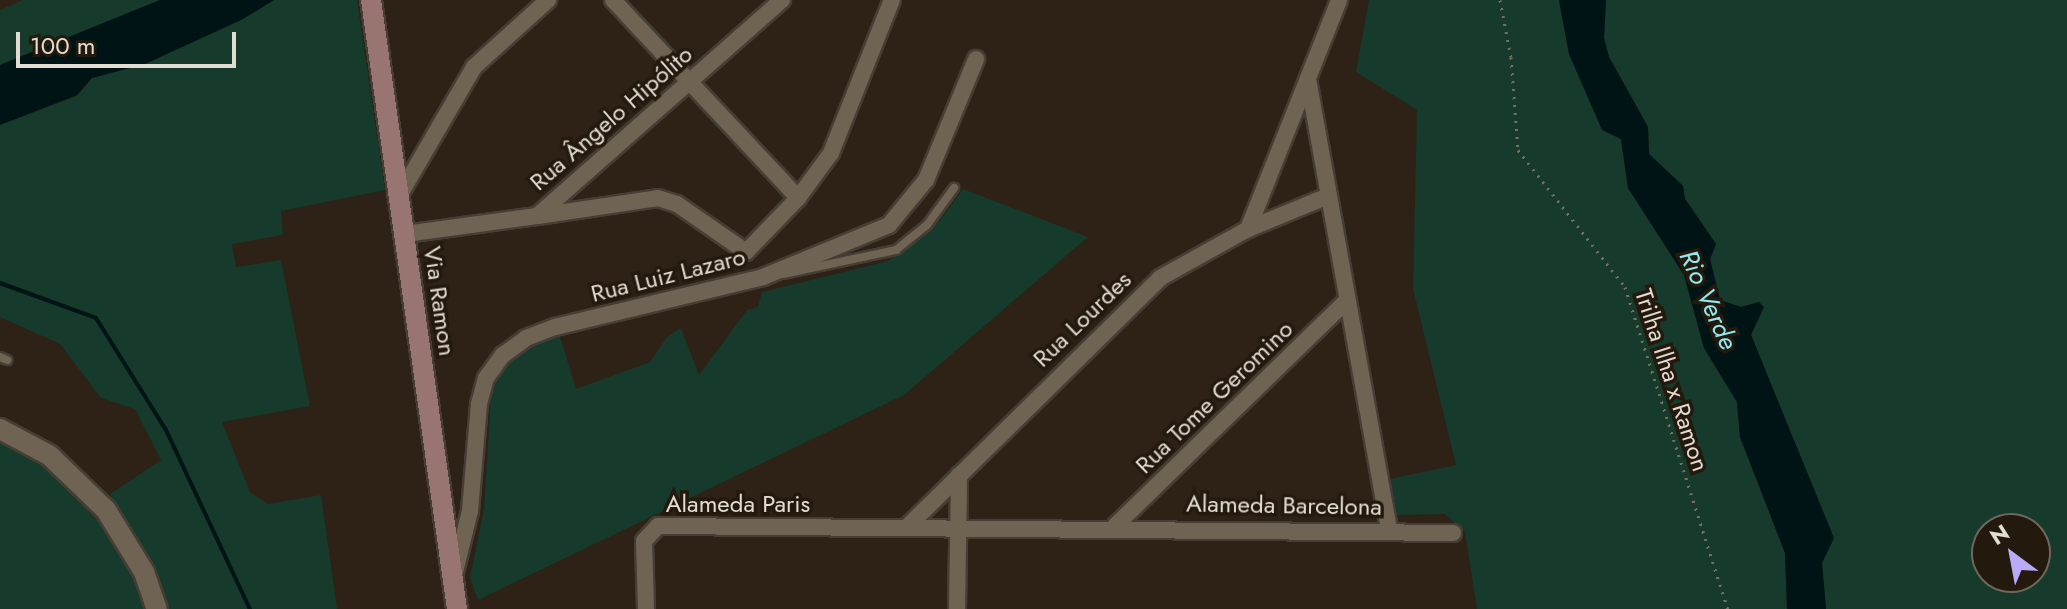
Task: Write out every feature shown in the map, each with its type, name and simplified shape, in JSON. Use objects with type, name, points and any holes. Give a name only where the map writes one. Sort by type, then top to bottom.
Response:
[{"type":"main road","name":"Via Ramon","points":[[371,0],[457,609]]},
{"type":"street","points":[[399,196],[474,67],[548,0]]},
{"type":"street","points":[[613,0],[686,83],[798,198]]},
{"type":"street","name":"Rua Ângelo Hipólito","points":[[405,234],[537,216],[782,0]]},
{"type":"street","points":[[744,282],[746,252],[798,198],[831,153],[892,0]]},
{"type":"street","points":[[1248,229],[1339,0]]},
{"type":"street","name":"Rua Luiz Lazaro","points":[[453,582],[470,511],[479,404],[486,378],[503,355],[526,338],[555,327],[763,277],[870,237],[901,215],[926,180],[976,59]]},
{"type":"street","points":[[1308,79],[1389,531]]},
{"type":"street","name":"Rua Lourdes","points":[[906,528],[1134,299],[1187,261],[1248,229],[1328,196]]},
{"type":"street","points":[[537,216],[658,198],[677,204],[746,252]]},
{"type":"street","name":"Rua Tome Geromino","points":[[1115,526],[1346,301]]},
{"type":"street","points":[[0,429],[49,455],[106,510],[144,572],[157,609]]},
{"type":"street","points":[[957,609],[961,526],[959,475]]},
{"type":"street","name":"Alameda Paris","points":[[646,609],[644,541],[658,526],[961,526]]},
{"type":"street","name":"Alameda Barcelona","points":[[961,526],[1453,533]]},
{"type":"lane","points":[[763,277],[821,270],[896,250],[927,225],[954,188]]},
{"type":"path","name":"Trilha Ilha x Ramon","points":[[1500,0],[1511,57],[1518,150],[1625,287],[1728,609]]},
{"type":"green space","points":[[23,0],[160,0],[0,65],[0,10]]},
{"type":"green space","points":[[274,0],[357,0],[385,190],[281,211],[283,235],[232,244],[236,267],[281,260],[310,406],[222,422],[250,492],[268,504],[321,495],[337,609],[164,609],[115,513],[110,494],[161,460],[135,409],[101,398],[60,344],[0,317],[0,125],[77,96],[92,78],[145,64],[243,19]]},
{"type":"green space","points":[[1369,0],[1559,0],[1569,54],[1621,139],[1628,188],[1684,275],[1704,348],[1737,402],[1740,437],[1785,553],[1787,609],[1477,609],[1465,532],[1445,514],[1397,515],[1390,479],[1456,465],[1413,289],[1417,110],[1356,72]]},
{"type":"green space","points":[[1606,0],[2067,0],[2067,609],[1826,609],[1822,563],[1833,538],[1751,335],[1759,302],[1741,307],[1720,300],[1710,259],[1716,244],[1685,199],[1683,186],[1649,154],[1648,127],[1609,57],[1604,38]]},
{"type":"green space","points":[[963,189],[1088,237],[904,395],[478,600],[470,578],[484,508],[491,396],[500,373],[515,353],[559,333],[576,389],[650,362],[667,337],[681,328],[699,375],[747,310],[758,307],[762,292],[888,261],[936,225]]},
{"type":"green space","points":[[0,435],[46,461],[103,515],[152,609],[0,609]]},
{"type":"water","points":[[160,0],[274,0],[243,19],[145,64],[92,78],[77,95],[0,125],[0,65]]},
{"type":"water","name":"Rio Verde","points":[[1559,0],[1606,0],[1604,38],[1609,57],[1648,127],[1649,154],[1683,186],[1685,199],[1716,244],[1710,259],[1720,300],[1741,307],[1759,302],[1764,307],[1751,335],[1834,538],[1822,563],[1826,609],[1787,609],[1785,553],[1740,437],[1737,402],[1704,348],[1684,275],[1628,188],[1621,139],[1602,130],[1569,54]]},
{"type":"waterway","points":[[0,283],[96,318],[166,430],[250,609]]}]
